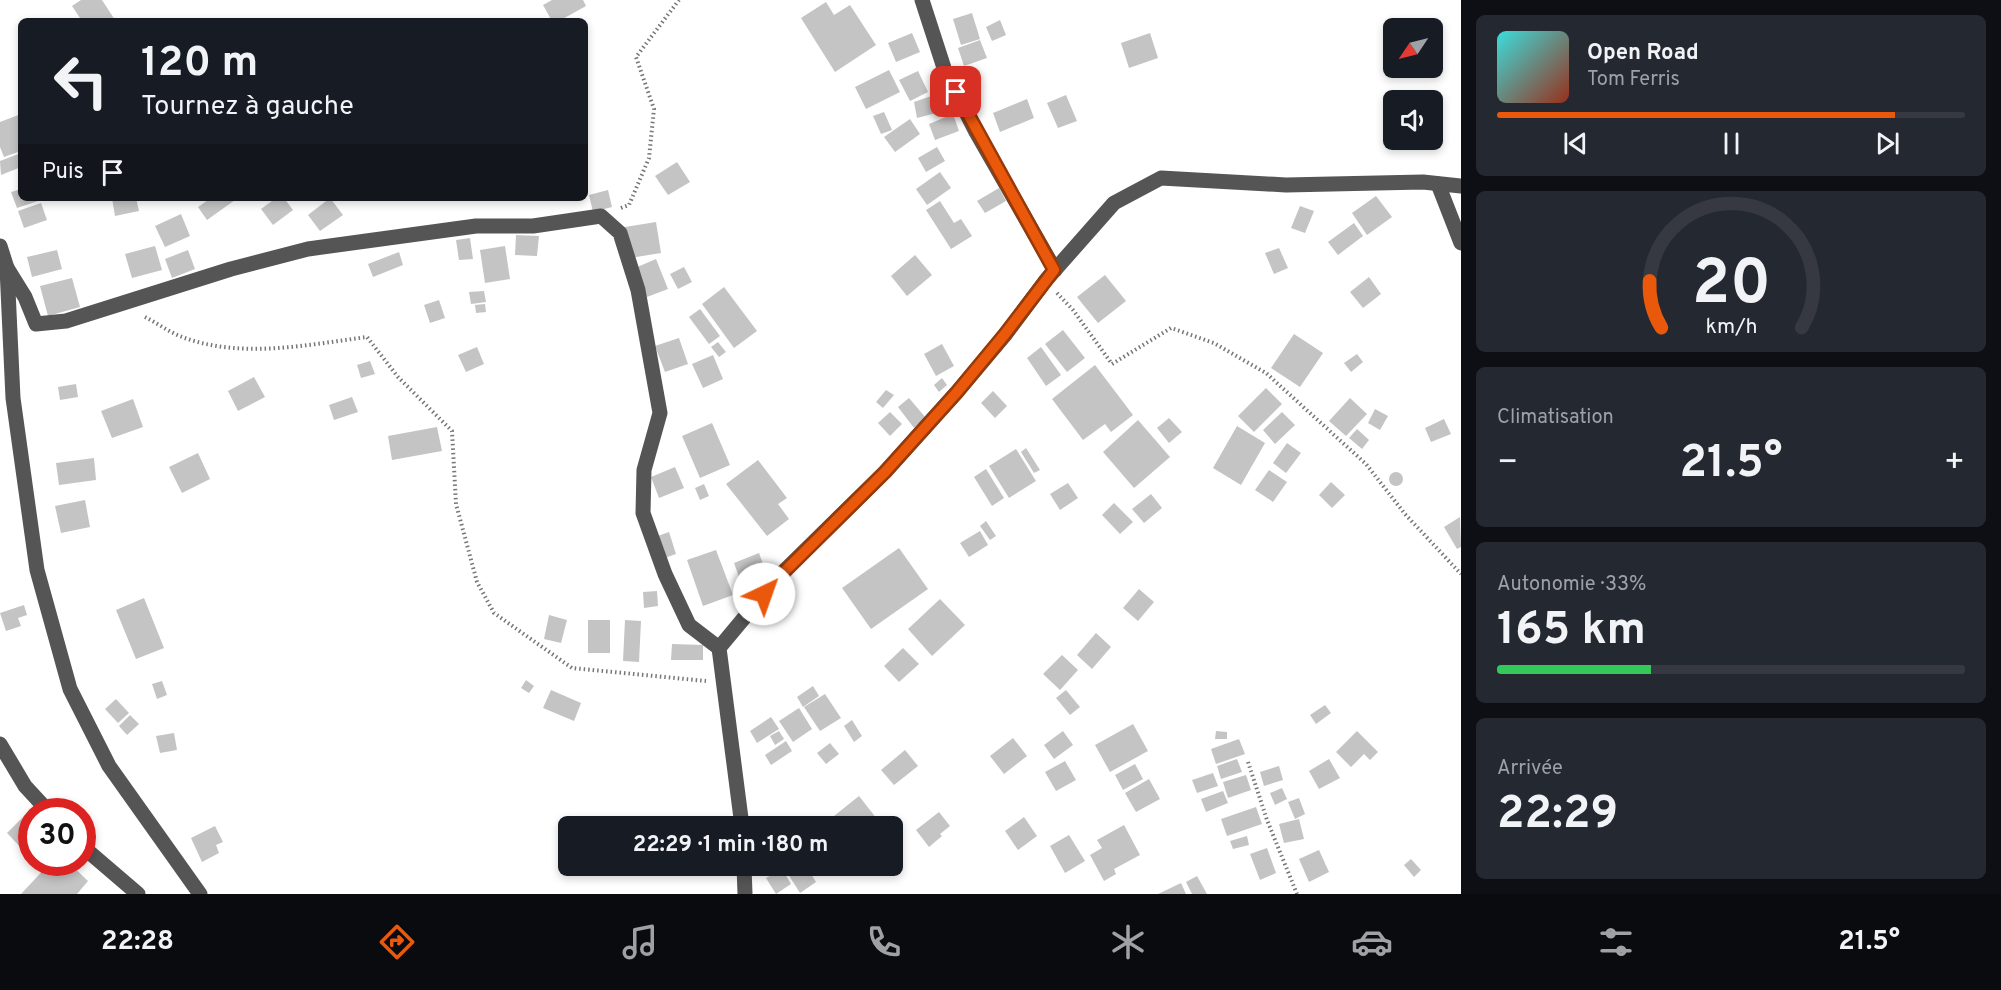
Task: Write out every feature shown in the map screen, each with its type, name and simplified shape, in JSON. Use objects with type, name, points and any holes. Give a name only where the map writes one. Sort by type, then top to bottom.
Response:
[{"type":"street","points":[[922,0],[945,71],[1050,275]]},
{"type":"street","points":[[719,648],[780,576],[885,472],[950,400],[1050,275],[1114,203],[1161,178],[1286,185],[1423,182],[1461,186]]},
{"type":"street","points":[[1438,184],[1461,243]]},
{"type":"street","points":[[0,246],[7,268],[25,297],[36,324],[66,321],[231,269],[308,249],[476,226],[533,226],[601,216],[620,233],[638,290],[660,413],[644,470],[643,513],[665,574],[689,625],[719,648],[741,816]]},
{"type":"street","points":[[7,268],[13,398],[37,570],[70,689],[109,766],[200,894]]},
{"type":"street","points":[[0,744],[25,786],[36,798]]},
{"type":"street","points":[[96,858],[138,894]]},
{"type":"street","points":[[744,876],[745,894]]},
{"type":"path","points":[[601,216],[629,205],[649,158],[654,109],[636,57],[679,0]]},
{"type":"path","points":[[1050,275],[1112,363],[1171,328],[1214,343],[1266,373],[1365,464],[1406,514],[1461,574]]},
{"type":"path","points":[[121,303],[181,337],[231,349],[300,346],[367,337],[398,377],[452,431],[456,504],[477,582],[494,613],[572,668],[725,682]]},
{"type":"path","points":[[1248,762],[1267,820],[1296,894]]},
{"type":"building","points":[[81,0],[102,0],[114,18],[80,18],[72,6]]},
{"type":"building","points":[[552,0],[583,0],[586,6],[564,18],[550,18],[543,5]]},
{"type":"building","points":[[826,2],[834,15],[850,5],[876,45],[835,72],[801,18]]},
{"type":"building","points":[[972,13],[980,39],[961,45],[953,19]]},
{"type":"building","points":[[1000,20],[1006,35],[992,41],[986,27]]},
{"type":"building","points":[[912,33],[920,52],[896,62],[888,43]]},
{"type":"building","points":[[1150,33],[1158,58],[1129,68],[1121,43]]},
{"type":"building","points":[[980,40],[987,58],[964,66],[958,48]]},
{"type":"building","points":[[889,70],[900,92],[866,109],[855,87]]},
{"type":"building","points":[[918,71],[928,92],[910,101],[899,80]]},
{"type":"building","points":[[940,93],[944,111],[917,118],[914,102]]},
{"type":"building","points":[[1066,95],[1077,121],[1058,128],[1047,103]]},
{"type":"building","points":[[1027,99],[1034,118],[1000,132],[993,113]]},
{"type":"building","points":[[884,112],[892,130],[881,134],[873,116]]},
{"type":"building","points":[[953,114],[959,131],[935,140],[929,124]]},
{"type":"building","points":[[18,115],[18,152],[4,157],[0,147],[0,122]]},
{"type":"building","points":[[910,119],[920,134],[895,152],[884,137]]},
{"type":"building","points":[[937,147],[945,161],[926,172],[918,158]]},
{"type":"building","points":[[18,154],[18,168],[1,175],[0,161]]},
{"type":"building","points":[[677,162],[690,182],[668,195],[655,176]]},
{"type":"building","points":[[940,172],[951,188],[927,205],[916,189]]},
{"type":"building","points":[[999,188],[1006,201],[985,213],[977,201]]},
{"type":"building","points":[[18,190],[18,201],[38,201],[17,208],[11,192]]},
{"type":"building","points":[[608,190],[612,207],[593,212],[589,195]]},
{"type":"building","points":[[1376,196],[1392,217],[1367,235],[1352,213]]},
{"type":"building","points":[[112,201],[137,201],[139,211],[115,216]]},
{"type":"building","points":[[207,201],[234,201],[207,220],[198,207]]},
{"type":"building","points":[[272,201],[286,201],[293,210],[273,225],[261,209]]},
{"type":"building","points":[[326,201],[332,201],[343,215],[320,231],[308,215]]},
{"type":"building","points":[[940,201],[954,223],[961,219],[972,236],[951,249],[926,210]]},
{"type":"building","points":[[41,203],[47,220],[24,228],[18,211]]},
{"type":"building","points":[[1300,206],[1314,211],[1305,233],[1291,228]]},
{"type":"building","points":[[181,214],[190,236],[165,247],[155,226]]},
{"type":"building","points":[[656,222],[661,253],[630,258],[625,227]]},
{"type":"building","points":[[1354,223],[1363,236],[1338,255],[1328,242]]},
{"type":"building","points":[[516,235],[539,236],[537,256],[515,255]]},
{"type":"building","points":[[470,238],[473,259],[459,260],[456,240]]},
{"type":"building","points":[[155,246],[162,270],[132,278],[125,254]]},
{"type":"building","points":[[505,246],[510,279],[485,283],[480,250]]},
{"type":"building","points":[[1279,248],[1288,268],[1274,274],[1265,253]]},
{"type":"building","points":[[57,250],[62,269],[32,277],[27,257]]},
{"type":"building","points":[[188,250],[195,269],[172,278],[165,259]]},
{"type":"building","points":[[399,252],[403,265],[373,277],[368,264]]},
{"type":"building","points":[[915,255],[932,275],[907,296],[891,276]]},
{"type":"building","points":[[656,259],[668,289],[647,297],[635,268]]},
{"type":"building","points":[[684,267],[692,282],[678,289],[670,274]]},
{"type":"building","points":[[1105,275],[1126,301],[1098,323],[1077,297]]},
{"type":"building","points":[[1369,277],[1381,294],[1363,308],[1350,292]]},
{"type":"building","points":[[72,278],[80,307],[48,316],[40,286]]},
{"type":"building","points":[[724,287],[757,331],[734,348],[702,304]]},
{"type":"building","points":[[484,291],[486,302],[471,304],[469,292]]},
{"type":"building","points":[[439,300],[445,318],[430,323],[424,305]]},
{"type":"building","points":[[485,304],[486,312],[476,313],[475,305]]},
{"type":"building","points":[[700,309],[720,336],[709,344],[689,317]]},
{"type":"building","points":[[1063,330],[1085,358],[1067,372],[1045,344]]},
{"type":"building","points":[[1294,334],[1323,353],[1300,387],[1271,368]]},
{"type":"building","points":[[679,338],[688,364],[665,372],[655,346]]},
{"type":"building","points":[[718,342],[726,352],[719,357],[711,347]]},
{"type":"building","points":[[942,344],[954,366],[936,376],[924,354]]},
{"type":"building","points":[[477,347],[484,364],[466,372],[458,355]]},
{"type":"building","points":[[1041,347],[1061,375],[1046,386],[1027,358]]},
{"type":"building","points":[[1357,354],[1363,362],[1351,372],[1344,363]]},
{"type":"building","points":[[713,355],[723,379],[703,388],[692,364]]},
{"type":"building","points":[[370,361],[375,374],[361,378],[357,365]]},
{"type":"building","points":[[1095,365],[1133,415],[1111,432],[1105,424],[1083,440],[1052,399]]},
{"type":"building","points":[[254,377],[265,397],[238,411],[228,391]]},
{"type":"building","points":[[942,378],[947,385],[939,392],[934,385]]},
{"type":"building","points":[[76,384],[78,397],[60,400],[58,387]]},
{"type":"building","points":[[1266,388],[1282,404],[1254,432],[1238,416]]},
{"type":"building","points":[[886,390],[894,395],[883,408],[876,402]]},
{"type":"building","points":[[993,391],[1007,406],[995,418],[981,403]]},
{"type":"building","points":[[352,397],[358,412],[334,420],[329,405]]},
{"type":"building","points":[[909,398],[926,418],[914,428],[898,407]]},
{"type":"building","points":[[1350,398],[1367,414],[1346,436],[1329,421]]},
{"type":"building","points":[[133,399],[143,427],[112,438],[101,411]]},
{"type":"building","points":[[1375,409],[1388,416],[1380,430],[1368,423]]},
{"type":"building","points":[[890,412],[902,424],[890,436],[878,423]]},
{"type":"building","points":[[1282,412],[1295,425],[1275,444],[1263,430]]},
{"type":"building","points":[[1169,418],[1182,432],[1169,443],[1157,428]]},
{"type":"building","points":[[1444,419],[1451,434],[1431,442],[1425,428]]},
{"type":"building","points":[[1138,420],[1170,457],[1134,488],[1103,452]]},
{"type":"building","points":[[712,423],[730,465],[700,478],[682,436]]},
{"type":"building","points":[[1237,426],[1265,443],[1241,485],[1213,468]]},
{"type":"building","points":[[437,427],[442,451],[392,460],[388,436]]},
{"type":"building","points":[[1357,429],[1369,440],[1362,449],[1349,438]]},
{"type":"building","points":[[1287,443],[1301,453],[1286,473],[1273,463]]},
{"type":"building","points":[[1026,448],[1040,470],[1034,473],[1021,452]]},
{"type":"building","points":[[1016,449],[1036,481],[1009,498],[989,466]]},
{"type":"building","points":[[198,453],[210,479],[182,493],[169,467]]},
{"type":"building","points":[[94,458],[96,480],[59,485],[56,463]]},
{"type":"building","points":[[758,460],[787,498],[778,504],[789,519],[767,536],[726,484]]},
{"type":"building","points":[[675,467],[684,488],[659,498],[651,477]]},
{"type":"building","points":[[986,469],[1004,498],[992,506],[974,477]]},
{"type":"building","points":[[1269,470],[1287,482],[1273,502],[1255,490]]},
{"type":"building","points":[[1393,472],[1399,472],[1403,479],[1399,486],[1393,486],[1389,482],[1389,476]]},
{"type":"building","points":[[1331,482],[1345,495],[1332,508],[1319,495]]},
{"type":"building","points":[[1068,483],[1078,498],[1060,510],[1050,494]]},
{"type":"building","points":[[704,484],[709,496],[700,500],[695,488]]},
{"type":"building","points":[[1151,494],[1162,508],[1144,523],[1132,509]]},
{"type":"building","points":[[85,500],[90,527],[61,533],[55,506]]},
{"type":"building","points":[[1114,503],[1133,522],[1120,534],[1102,515]]},
{"type":"building","points":[[1460,517],[1461,547],[1457,549],[1444,527]]},
{"type":"building","points":[[986,521],[996,536],[990,540],[980,526]]},
{"type":"building","points":[[980,531],[988,545],[969,557],[960,543]]},
{"type":"building","points":[[669,532],[676,554],[662,559],[655,537]]},
{"type":"building","points":[[899,548],[928,589],[871,629],[842,588]]},
{"type":"building","points":[[716,550],[733,595],[703,606],[687,560]]},
{"type":"building","points":[[759,553],[767,575],[742,585],[734,563]]},
{"type":"building","points":[[1139,589],[1154,602],[1138,621],[1123,608]]},
{"type":"building","points":[[657,591],[658,606],[644,608],[643,592]]},
{"type":"building","points":[[144,598],[164,648],[136,659],[116,610]]},
{"type":"building","points":[[940,599],[965,625],[932,656],[908,629]]},
{"type":"building","points":[[24,605],[27,615],[18,618],[21,626],[6,631],[0,613]]},
{"type":"building","points":[[549,615],[567,620],[561,643],[544,639]]},
{"type":"building","points":[[588,620],[610,620],[610,653],[588,653]]},
{"type":"building","points":[[625,620],[641,621],[639,662],[623,661]]},
{"type":"building","points":[[1096,633],[1111,647],[1092,669],[1077,655]]},
{"type":"building","points":[[672,644],[703,645],[703,660],[671,660]]},
{"type":"building","points":[[903,648],[919,664],[899,682],[884,666]]},
{"type":"building","points":[[1062,655],[1078,670],[1060,690],[1043,674]]},
{"type":"building","points":[[526,680],[534,686],[529,693],[521,688]]},
{"type":"building","points":[[162,681],[167,695],[157,699],[152,684]]},
{"type":"building","points":[[813,686],[819,696],[803,707],[797,697]]},
{"type":"building","points":[[551,690],[581,703],[574,721],[543,708]]},
{"type":"building","points":[[1066,690],[1080,707],[1070,715],[1056,698]]},
{"type":"building","points":[[825,694],[841,718],[820,731],[804,707]]},
{"type":"building","points":[[116,699],[129,713],[118,723],[105,709]]},
{"type":"building","points":[[1325,705],[1331,713],[1316,724],[1310,715]]},
{"type":"building","points":[[799,708],[812,729],[793,742],[779,721]]},
{"type":"building","points":[[130,715],[139,724],[127,735],[119,726]]},
{"type":"building","points":[[771,717],[779,729],[757,743],[750,731]]},
{"type":"building","points":[[852,720],[862,736],[854,742],[844,726]]},
{"type":"building","points":[[1133,724],[1148,751],[1110,772],[1095,745]]},
{"type":"building","points":[[779,731],[784,739],[775,745],[770,736]]},
{"type":"building","points":[[1063,731],[1073,745],[1054,759],[1044,745]]},
{"type":"building","points":[[1216,731],[1227,732],[1227,739],[1215,739]]},
{"type":"building","points":[[1357,731],[1378,752],[1370,760],[1364,754],[1351,767],[1336,752]]},
{"type":"building","points":[[174,733],[177,750],[160,753],[156,736]]},
{"type":"building","points":[[1013,738],[1027,756],[1004,774],[990,756]]},
{"type":"building","points":[[1239,739],[1245,754],[1216,764],[1211,749]]},
{"type":"building","points":[[786,741],[792,751],[771,765],[765,755]]},
{"type":"building","points":[[830,743],[839,754],[826,764],[817,753]]},
{"type":"building","points":[[905,750],[918,766],[894,785],[881,770]]},
{"type":"building","points":[[1237,759],[1242,772],[1221,779],[1217,766]]},
{"type":"building","points":[[1329,759],[1340,778],[1319,789],[1309,771]]},
{"type":"building","points":[[1065,761],[1076,780],[1056,791],[1045,772]]},
{"type":"building","points":[[1135,764],[1143,779],[1123,790],[1115,775]]},
{"type":"building","points":[[1279,766],[1283,780],[1264,786],[1260,772]]},
{"type":"building","points":[[1213,773],[1218,786],[1197,793],[1192,780]]},
{"type":"building","points":[[1246,775],[1251,790],[1228,798],[1223,782]]},
{"type":"building","points":[[1149,779],[1160,799],[1136,812],[1125,793]]},
{"type":"building","points":[[1282,788],[1287,799],[1275,805],[1270,793]]},
{"type":"building","points":[[1223,791],[1228,803],[1206,812],[1201,799]]},
{"type":"building","points":[[859,796],[875,816],[834,816]]},
{"type":"building","points":[[1299,798],[1305,814],[1295,819],[1288,802]]},
{"type":"building","points":[[1256,807],[1262,824],[1227,836],[1221,819]]},
{"type":"building","points":[[939,812],[950,826],[929,847],[916,830]]},
{"type":"building","points":[[1024,817],[1037,836],[1018,850],[1005,831]]},
{"type":"building","points":[[1299,819],[1304,839],[1284,843],[1279,824]]},
{"type":"building","points":[[18,822],[18,845],[7,833]]},
{"type":"building","points":[[1124,825],[1140,855],[1114,869],[1116,874],[1104,881],[1090,855],[1102,848],[1097,840]]},
{"type":"building","points":[[215,826],[223,842],[216,845],[219,853],[202,862],[191,838]]},
{"type":"building","points":[[1069,835],[1085,861],[1065,873],[1050,846]]},
{"type":"building","points":[[1247,836],[1249,845],[1233,849],[1230,841]]},
{"type":"building","points":[[1267,848],[1276,873],[1260,880],[1250,854]]},
{"type":"building","points":[[1319,850],[1329,872],[1309,882],[1299,859]]},
{"type":"building","points":[[1411,859],[1421,870],[1414,877],[1404,865]]},
{"type":"building","points":[[38,876],[83,876],[88,881],[77,894],[21,894]]},
{"type":"building","points":[[786,876],[791,884],[776,894],[766,878]]},
{"type":"building","points":[[789,876],[812,876],[816,882],[800,893]]},
{"type":"building","points":[[1197,876],[1207,894],[1192,894],[1186,882]]},
{"type":"building","points":[[1181,883],[1186,894],[1158,894]]},
{"type":"route","points":[[764,594],[885,472],[957,392],[1054,270],[956,92]]}]
